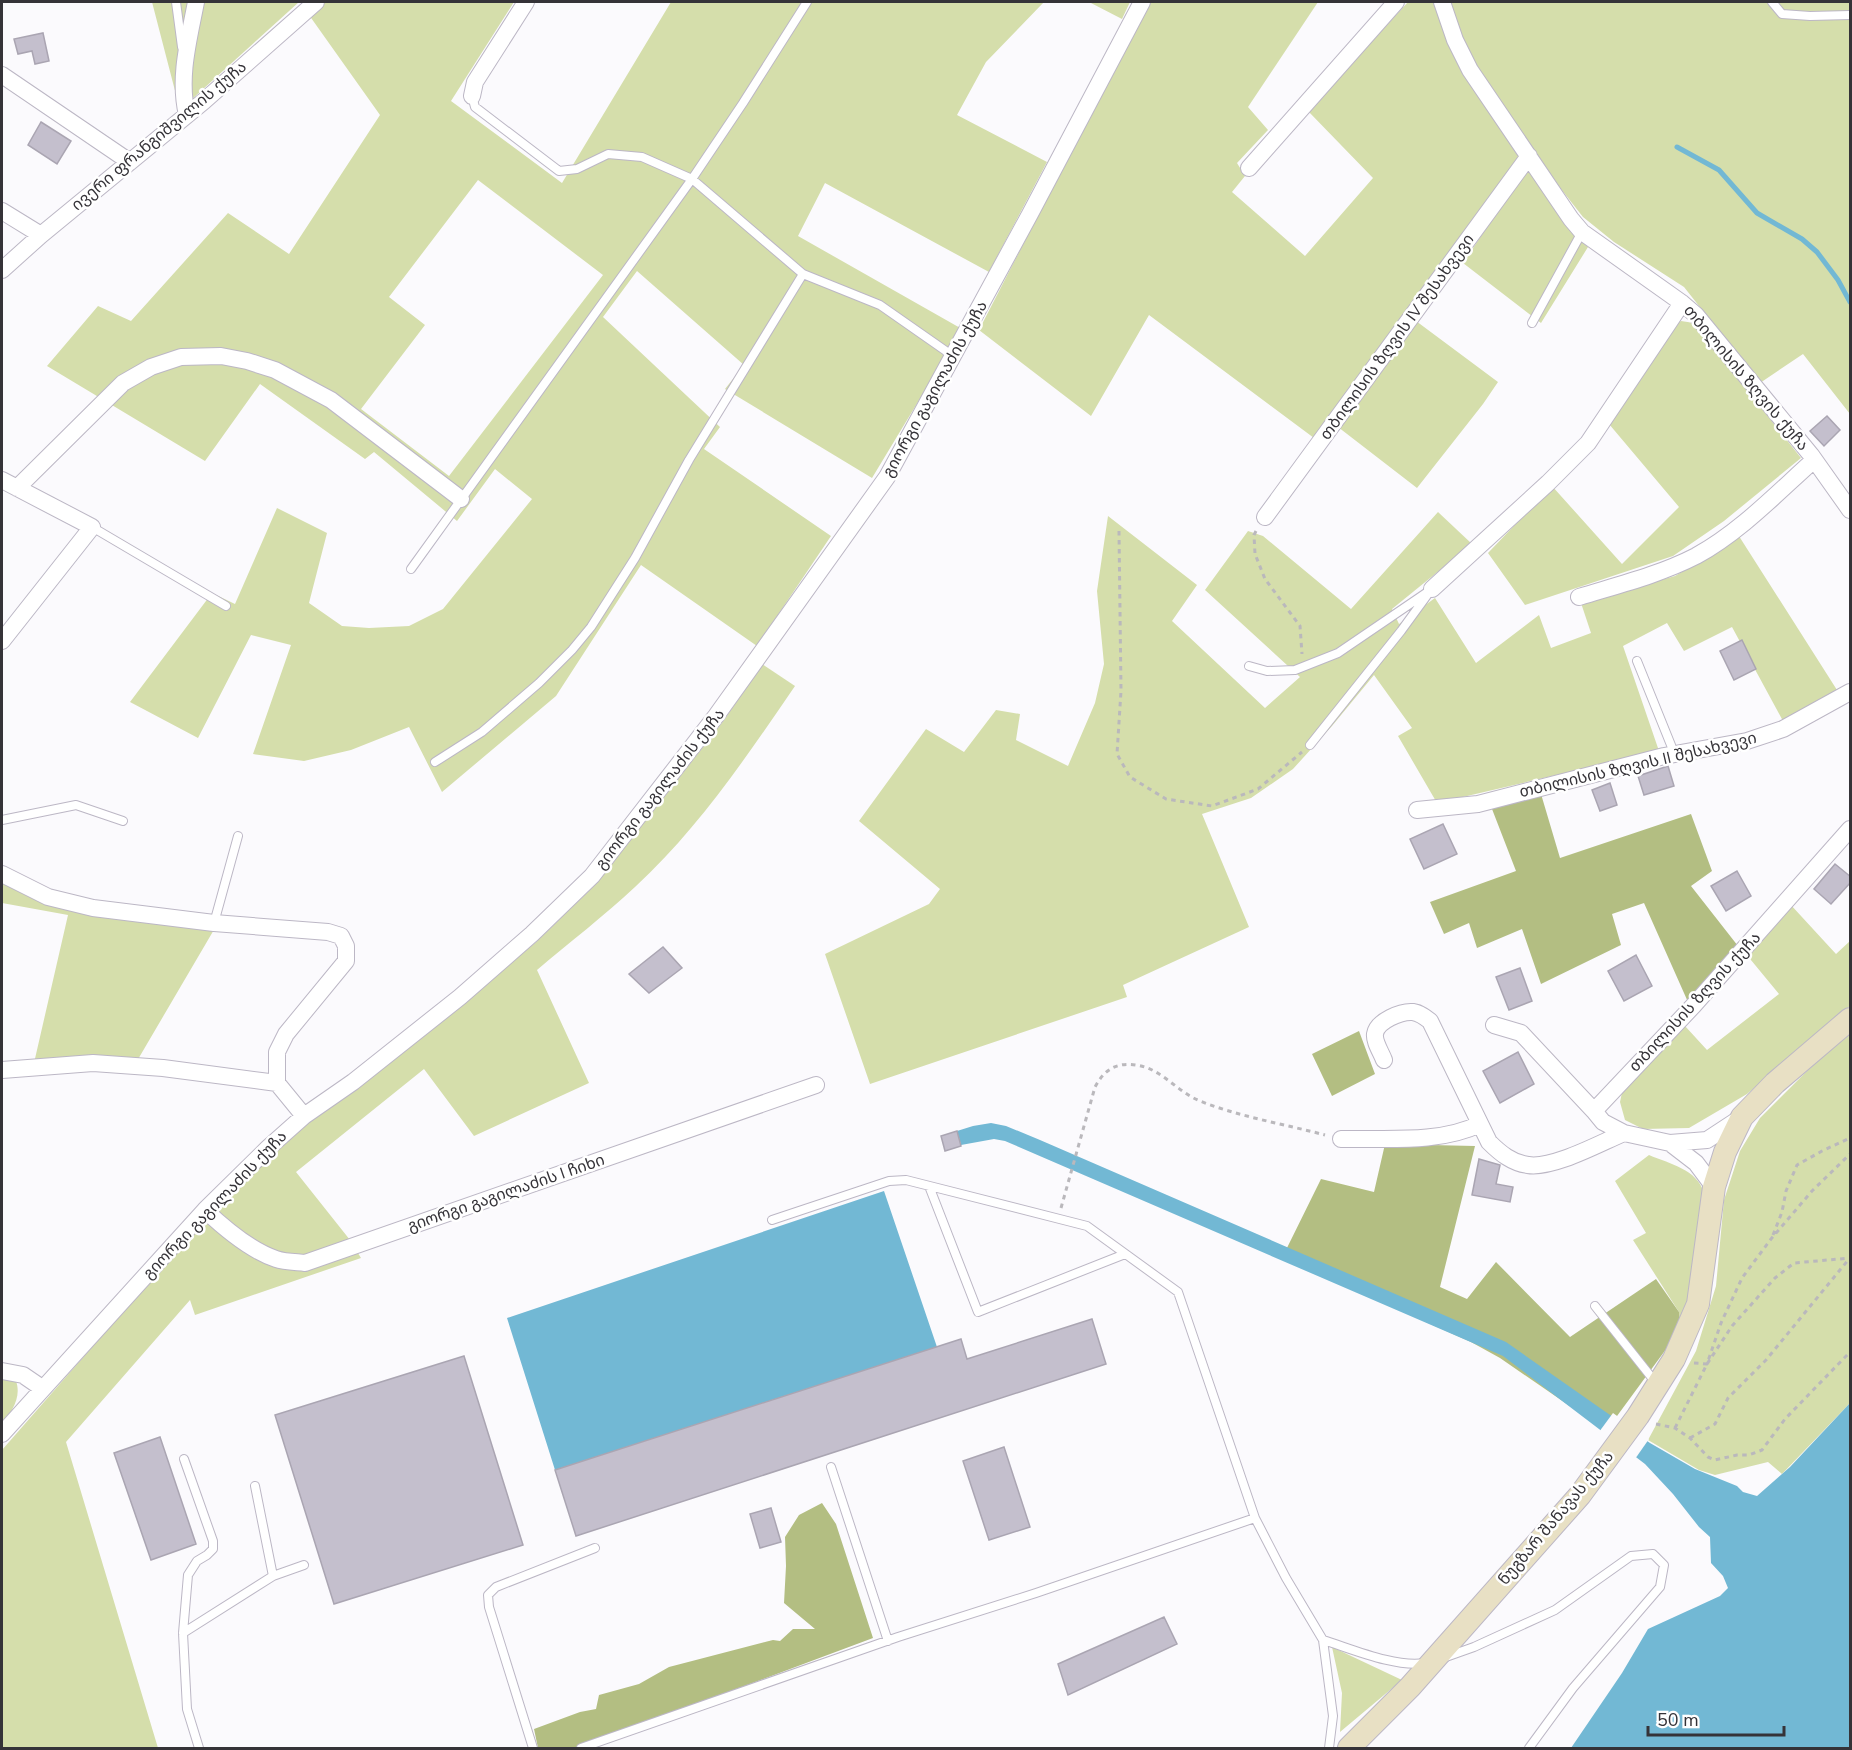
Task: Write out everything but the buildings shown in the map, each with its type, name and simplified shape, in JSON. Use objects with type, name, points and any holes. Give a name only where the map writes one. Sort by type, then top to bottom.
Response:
[{"type":"main road","name":"ნუგზარ შანავას ქუჩა","points":[[1349,1749],[1432,1661],[1580,1495],[1607,1458],[1646,1421],[1658,1386],[1674,1359],[1698,1304],[1714,1187],[1725,1152],[1742,1118],[1775,1083],[1851,1019]]},
{"type":"street","points":[[187,115],[183,98],[184,62],[196,2]]},
{"type":"street","name":"ივერი ფრანგიშვილის ქუჩა","points":[[2,270],[187,115],[316,2]]},
{"type":"street","name":"გიორგი გაგილაძის ქუჩა","points":[[2,1434],[206,1210],[268,1148],[304,1116],[353,1082],[460,998],[532,934],[592,876],[716,716],[887,477],[954,357],[1142,2]]},
{"type":"street","points":[[1249,168],[1396,2]]},
{"type":"street","name":"თბილისის ზღვის ქუჩა","points":[[1442,2],[1455,40],[1470,70],[1571,219],[1582,231],[1696,315],[1814,460],[1851,510]]},
{"type":"street","points":[[472,96],[475,82],[522,4]]},
{"type":"street","points":[[2,74],[130,162]]},
{"type":"street","name":"თბილისის ზღვის IV შესახვევი","points":[[1265,517],[1529,156]]},
{"type":"street","points":[[2,211],[41,235]]},
{"type":"street","points":[[1432,589],[1548,483],[1588,443],[1682,303]]},
{"type":"street","points":[[17,488],[123,383],[151,367],[181,357],[221,356],[275,370],[331,400],[461,499]]},
{"type":"street","points":[[1579,597],[1665,570],[1696,555],[1729,534],[1814,460]]},
{"type":"street","points":[[2,480],[92,527],[2,641]]},
{"type":"street","name":"თბილისის ზღვის II შესახვევი","points":[[1417,810],[1478,804],[1675,755],[1748,741],[1774,732],[1851,692]]},
{"type":"street","name":"თბილისის ზღვის ქუჩა","points":[[1594,1111],[1694,1005],[1851,829]]},
{"type":"street","points":[[2,874],[48,897],[93,908],[214,923],[328,932],[341,936],[346,946],[346,961],[286,1034],[277,1052],[277,1083],[304,1116]]},
{"type":"street","points":[[1384,1060],[1375,1031],[1381,1022],[1406,1012],[1421,1014],[1430,1021],[1489,1142],[1500,1153],[1527,1165],[1543,1166],[1624,1133]]},
{"type":"street","points":[[1494,1025],[1521,1033],[1603,1122],[1624,1133],[1670,1143],[1707,1140],[1742,1118]]},
{"type":"street","points":[[2,1070],[93,1063],[163,1068],[277,1083]]},
{"type":"street","name":"გიორგი გაგილაძის I ჩიხი","points":[[206,1210],[220,1224],[276,1259],[305,1263],[816,1085]]},
{"type":"street","points":[[1341,1139],[1439,1137],[1464,1132],[1480,1124]]},
{"type":"street","points":[[1670,1143],[1696,1163],[1714,1187]]},
{"type":"street","points":[[2,1371],[23,1375],[42,1388]]},
{"type":"lane","points":[[176,2],[184,62]]},
{"type":"lane","points":[[411,569],[692,179],[807,2]]},
{"type":"lane","points":[[1772,2],[1782,14],[1851,15]]},
{"type":"lane","points":[[472,96],[475,107],[559,171],[577,169],[608,154],[642,157],[692,179],[803,274],[880,305],[954,357]]},
{"type":"lane","points":[[1532,323],[1582,231]]},
{"type":"lane","points":[[435,762],[491,725],[539,683],[591,627],[635,558],[688,460],[803,274]]},
{"type":"lane","points":[[92,527],[226,606]]},
{"type":"lane","points":[[1249,666],[1267,671],[1295,670],[1338,653],[1432,589]]},
{"type":"lane","points":[[1310,745],[1432,589]]},
{"type":"lane","points":[[1637,661],[1675,755]]},
{"type":"lane","points":[[2,820],[76,805],[123,821]]},
{"type":"lane","points":[[214,923],[238,836]]},
{"type":"lane","points":[[772,1220],[897,1179],[906,1180],[1087,1226],[1179,1292],[1255,1518],[1286,1578],[1323,1640],[1333,1716],[1329,1749]]},
{"type":"lane","points":[[929,1186],[978,1312],[1125,1254]]},
{"type":"lane","points":[[1595,1306],[1658,1386]]},
{"type":"lane","points":[[184,1459],[213,1541],[213,1549],[197,1561],[188,1575],[183,1633],[187,1709],[199,1749]]},
{"type":"lane","points":[[831,1467],[888,1641]]},
{"type":"lane","points":[[255,1486],[273,1576]]},
{"type":"lane","points":[[580,1749],[888,1641],[1255,1518]]},
{"type":"lane","points":[[532,1749],[489,1607],[488,1595],[496,1587],[595,1548]]},
{"type":"lane","points":[[1323,1640],[1414,1665],[1432,1661],[1474,1647],[1555,1610],[1631,1556],[1653,1554],[1664,1565],[1660,1587],[1573,1688],[1529,1749]]},
{"type":"lane","points":[[183,1633],[273,1576],[304,1564]]},
{"type":"path","points":[[1265,517],[1254,535],[1255,554],[1265,579],[1300,626],[1303,651],[1295,670]]},
{"type":"path","points":[[1119,531],[1121,691],[1117,754],[1130,777],[1166,799],[1212,806],[1258,789],[1310,745]]},
{"type":"path","points":[[1058,1219],[1095,1087],[1103,1073],[1117,1066],[1135,1065],[1152,1069],[1198,1101],[1341,1139]]},
{"type":"path","points":[[1771,1239],[1797,1165],[1851,1138]]},
{"type":"path","points":[[1707,1364],[1721,1323],[1742,1278],[1771,1239],[1812,1191],[1851,1154]]},
{"type":"path","points":[[1675,1428],[1707,1364],[1732,1326],[1775,1278],[1794,1263],[1850,1258]]},
{"type":"path","points":[[1690,1438],[1715,1424],[1728,1398],[1766,1360],[1850,1258]]},
{"type":"path","points":[[1646,1421],[1675,1428],[1690,1438],[1708,1457],[1715,1460],[1749,1455],[1762,1450],[1785,1419],[1851,1352]]},
{"type":"path","points":[[1674,1359],[1707,1364]]},
{"type":"green space","points":[[152,2],[299,2],[180,110]]},
{"type":"green space","points":[[325,2],[514,2],[451,101],[562,183],[671,2],[1044,2],[986,62],[957,115],[1047,162],[989,272],[825,183],[798,236],[962,329],[872,478],[725,389],[744,365],[637,271],[603,317],[720,427],[704,449],[831,536],[757,646],[641,565],[556,696],[442,792],[409,727],[351,750],[304,761],[253,754],[291,645],[251,635],[198,738],[130,702],[212,593],[235,604],[277,508],[327,533],[309,603],[342,626],[369,628],[409,626],[443,609],[532,499],[495,469],[457,521],[374,452],[365,459],[260,384],[205,461],[47,366],[98,306],[131,321],[228,213],[289,254],[380,115],[309,15]],"holes":[[[478,180],[603,275],[449,476],[361,409],[425,325],[389,297]]]},
{"type":"green space","points":[[1089,2],[1130,2],[1122,19]]},
{"type":"green space","points":[[1148,2],[1318,2],[1248,107],[1268,130],[1237,163],[1245,176],[1232,192],[1305,256],[1373,178],[1308,111],[1408,2],[1437,2],[1521,157],[1314,438],[1149,315],[1091,416],[979,330]]},
{"type":"green space","points":[[1448,2],[1850,2],[1850,414],[1803,354],[1760,383],[1684,287],[1614,242],[1583,217],[1481,73],[1462,42]]},
{"type":"green space","points":[[1532,170],[1575,236],[1588,247],[1541,323],[1463,263],[1524,172]]},
{"type":"green space","points":[[1416,321],[1498,382],[1417,488],[1338,427]]},
{"type":"green space","points":[[1681,321],[1694,323],[1801,458],[1724,521],[1673,556],[1525,605],[1488,553],[1552,486],[1622,564],[1679,507],[1609,424],[1673,326]]},
{"type":"green space","points":[[1438,512],[1472,544],[1392,609],[1399,624],[1435,598],[1476,663],[1539,615],[1551,648],[1591,633],[1581,603],[1675,576],[1700,561],[1737,533],[1837,690],[1783,721],[1732,627],[1684,651],[1667,623],[1623,646],[1659,751],[1437,803],[1398,736],[1412,728],[1374,675],[1293,769],[1251,798],[1202,814],[1249,927],[1123,985],[1127,997],[870,1084],[825,954],[929,904],[940,889],[859,821],[926,729],[964,752],[996,710],[1020,714],[1016,740],[1068,766],[1095,703],[1104,664],[1097,591],[1108,516],[1197,585],[1172,621],[1265,708],[1300,677],[1205,590],[1248,531],[1263,536],[1351,609]]},
{"type":"green space","points":[[762,664],[795,686],[721,791],[658,865],[537,970],[589,1083],[474,1136],[424,1069],[296,1172],[350,1240],[361,1258],[195,1315],[190,1300],[66,1442],[158,1748],[2,1748],[2,1450],[225,1199],[303,1127],[451,1012],[536,942],[596,884],[724,720]]},
{"type":"green space","points":[[1541,794],[1560,858],[1691,814],[1712,871],[1691,886],[1738,946],[1688,1002],[1644,903],[1612,914],[1621,945],[1541,984],[1522,929],[1477,948],[1469,923],[1444,934],[1430,902],[1516,871],[1492,809]]},
{"type":"green space","points":[[2,878],[48,900],[215,928],[137,1061],[34,1063],[68,915],[2,903]]},
{"type":"green space","points":[[1790,904],[1836,954],[1850,941],[1850,1006],[1747,1094],[1689,1128],[1643,1129],[1625,1120],[1620,1102],[1623,1088],[1685,1026],[1707,1050],[1779,994],[1746,954]]},
{"type":"green space","points":[[1359,1031],[1375,1074],[1332,1096],[1312,1054]]},
{"type":"green space","points":[[1850,1032],[1850,1403],[1782,1474],[1768,1462],[1715,1475],[1699,1470],[1648,1440],[1696,1351],[1716,1286],[1724,1200],[1740,1151],[1760,1118]]},
{"type":"green space","points":[[1385,1144],[1475,1146],[1440,1287],[1467,1299],[1496,1262],[1570,1337],[1656,1279],[1679,1312],[1680,1321],[1675,1337],[1606,1431],[1500,1358],[1471,1342],[1282,1258],[1321,1179],[1374,1192]]},
{"type":"green space","points":[[1649,1155],[1682,1168],[1695,1178],[1704,1193],[1687,1305],[1680,1321],[1679,1312],[1633,1240],[1646,1233],[1615,1181]]},
{"type":"green space","points":[[2,1378],[16,1381],[18,1393],[15,1404],[2,1425]]},
{"type":"green space","points":[[822,1503],[836,1524],[873,1638],[578,1748],[538,1748],[534,1729],[580,1712],[596,1709],[599,1695],[639,1684],[669,1667],[773,1640],[780,1641],[793,1629],[815,1629],[784,1603],[785,1537],[799,1515]]},
{"type":"green space","points":[[1332,1647],[1402,1680],[1340,1732],[1342,1693]]},
{"type":"water","points":[[991,1123],[1006,1126],[1040,1140],[1506,1342],[1650,1443],[1695,1469],[1737,1486],[1743,1492],[1757,1496],[1790,1467],[1850,1403],[1850,1748],[1571,1748],[1622,1673],[1648,1629],[1720,1596],[1728,1588],[1723,1576],[1711,1563],[1710,1537],[1699,1527],[1673,1494],[1645,1464],[1503,1356],[1005,1141],[994,1139],[961,1145],[957,1131]]},
{"type":"water","points":[[884,1191],[937,1347],[555,1470],[507,1318]]},
{"type":"pier","points":[[1613,1413],[1649,1439],[1635,1459],[1599,1432]]},
{"type":"waterway","points":[[1677,147],[1719,170],[1757,213],[1802,239],[1817,252],[1838,280],[1850,302]]}]
